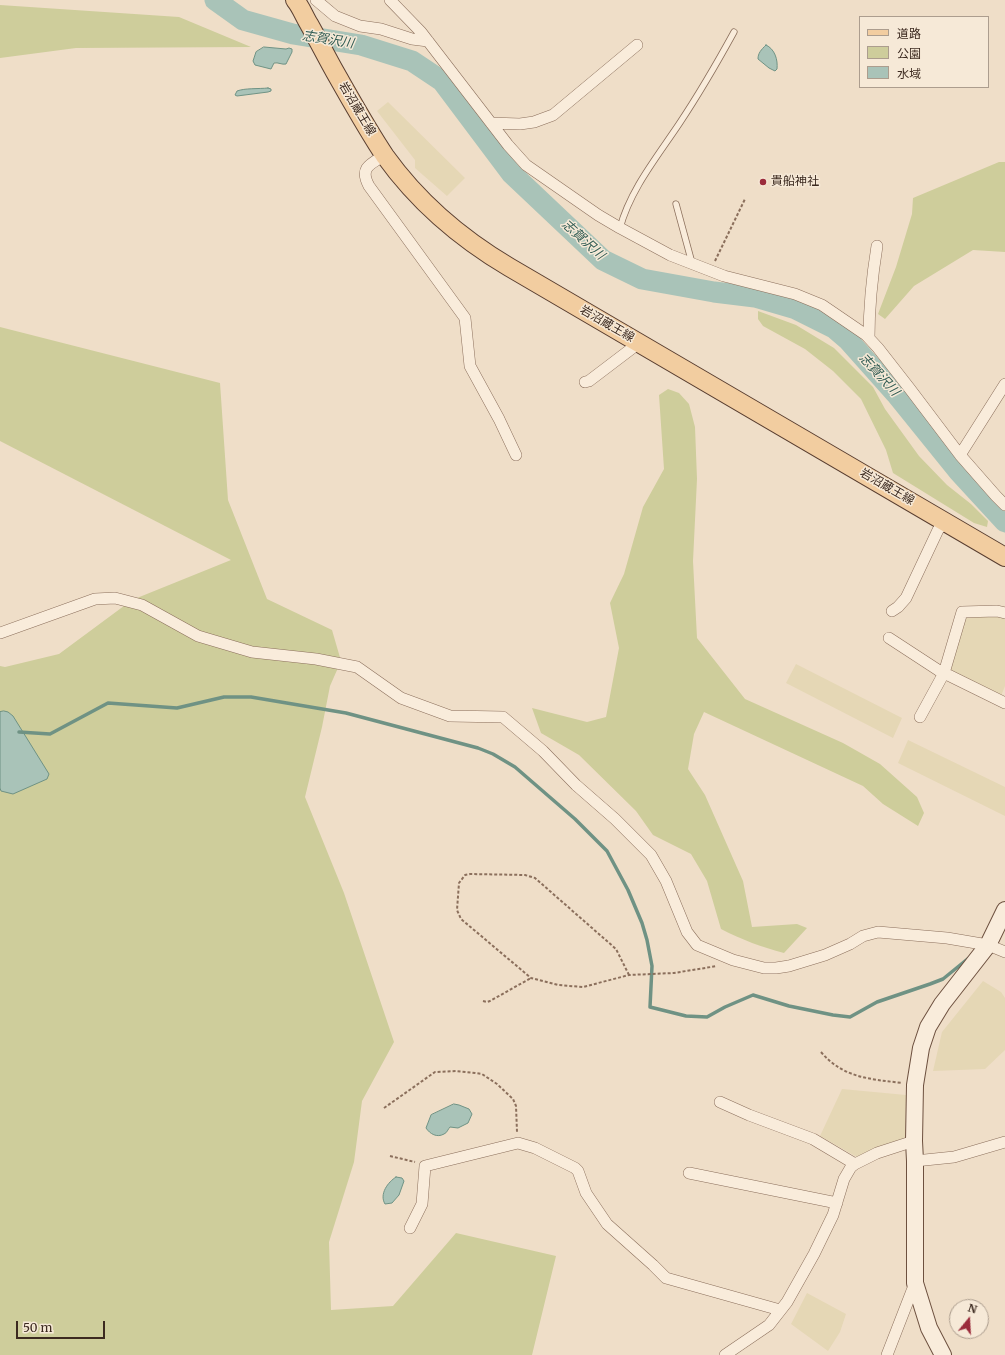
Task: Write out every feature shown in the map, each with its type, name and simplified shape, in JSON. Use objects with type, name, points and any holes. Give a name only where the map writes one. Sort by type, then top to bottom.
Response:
[{"type":"main road","name":"岩沼蔵王線","points":[[296,1],[335,71],[385,155],[421,200],[463,237],[491,256],[1005,557]]},
{"type":"street","points":[[316,0],[335,16],[360,26],[381,29],[412,39],[428,40]]},
{"type":"street","points":[[390,0],[428,40],[508,145],[526,165],[598,215],[670,254],[724,276],[795,294],[822,304],[849,322],[869,338],[960,455],[1005,505]]},
{"type":"street","points":[[491,123],[520,124],[534,122],[553,115],[637,45]]},
{"type":"street","points":[[385,155],[369,165],[365,172],[366,180],[373,192],[465,318],[470,366],[499,419],[516,455]]},
{"type":"street","points":[[869,338],[869,310],[872,276],[877,246]]},
{"type":"street","points":[[585,382],[589,381],[639,343]]},
{"type":"street","points":[[960,455],[1005,384]]},
{"type":"street","points":[[892,611],[906,598],[938,530],[945,522]]},
{"type":"street","points":[[0,633],[95,599],[115,598],[142,605],[198,636],[252,652],[316,659],[357,667],[401,698],[450,716],[503,717],[543,751],[576,785],[615,819],[651,855],[666,881],[687,932],[697,945],[733,960],[764,968],[789,966],[826,955],[863,936],[878,932],[947,938],[988,945],[1005,952]]},
{"type":"street","points":[[920,717],[944,673],[962,612],[997,611],[1005,613]]},
{"type":"street","points":[[889,638],[944,673],[1005,703]]},
{"type":"street","points":[[943,1355],[929,1328],[915,1283],[915,1085],[921,1048],[928,1027],[942,1004],[988,945],[1005,910]]},
{"type":"street","points":[[720,1102],[749,1115],[813,1139],[855,1164]]},
{"type":"street","points":[[725,1355],[769,1325],[786,1302],[814,1254],[833,1215],[846,1175],[855,1164],[877,1153],[914,1141]]},
{"type":"street","points":[[915,1161],[954,1157],[1005,1142]]},
{"type":"street","points":[[410,1228],[422,1204],[425,1166],[518,1143],[535,1148],[575,1168],[578,1171],[586,1193],[596,1210],[607,1224],[666,1278],[780,1310]]},
{"type":"street","points":[[689,1172],[837,1203]]},
{"type":"street","points":[[887,1355],[915,1283]]},
{"type":"lane","points":[[620,228],[623,216],[643,179],[702,89],[734,32]]},
{"type":"lane","points":[[676,204],[692,264]]},
{"type":"path","points":[[716,258],[745,199]]},
{"type":"path","points":[[629,976],[616,949],[534,878],[526,875],[470,874],[465,875],[459,883],[457,910],[458,916],[461,920],[531,978],[558,985],[583,987],[629,976],[674,973],[723,965],[733,960]]},
{"type":"path","points":[[483,1001],[490,1001],[531,978]]},
{"type":"path","points":[[821,1052],[834,1064],[863,1078],[915,1085]]},
{"type":"path","points":[[384,1108],[435,1072],[456,1071],[482,1074],[498,1084],[513,1099],[516,1106],[518,1143]]},
{"type":"path","points":[[390,1156],[412,1160],[425,1166]]},
{"type":"shaded area","points":[[388,102],[465,178],[447,196],[415,168],[415,160],[377,111]]},
{"type":"shaded area","points":[[1000,615],[1005,617],[1005,686],[1001,696],[950,670],[965,618]]},
{"type":"shaded area","points":[[796,664],[902,718],[893,738],[786,683]]},
{"type":"shaded area","points":[[908,740],[1005,787],[1005,816],[898,763]]},
{"type":"shaded area","points":[[983,981],[1001,992],[1005,998],[1005,1050],[985,1069],[933,1071],[942,1032]]},
{"type":"shaded area","points":[[842,1089],[906,1095],[905,1138],[857,1157],[820,1136]]},
{"type":"shaded area","points":[[807,1293],[846,1314],[840,1332],[828,1351],[791,1324]]},
{"type":"green space","points":[[0,5],[179,17],[251,47],[76,48],[0,58]]},
{"type":"green space","points":[[999,162],[1005,162],[1005,252],[973,250],[914,286],[885,319],[878,314],[896,267],[912,214],[913,198]]},
{"type":"green space","points":[[758,311],[796,325],[834,348],[873,387],[885,409],[919,456],[947,485],[971,504],[988,521],[987,527],[974,523],[893,473],[886,450],[861,399],[833,371],[805,349],[763,326],[758,319]]},
{"type":"green space","points":[[0,327],[220,383],[228,500],[267,599],[332,630],[341,661],[330,686],[322,727],[305,797],[344,893],[394,1042],[362,1101],[354,1162],[329,1242],[331,1310],[393,1306],[456,1233],[556,1256],[532,1355],[0,1355],[0,666],[5,667],[59,654],[132,600],[231,560],[0,441]]},
{"type":"green space","points":[[668,389],[679,393],[689,404],[695,427],[697,479],[693,561],[697,638],[745,699],[843,743],[880,764],[917,797],[924,813],[918,826],[883,804],[863,786],[704,712],[694,734],[688,769],[705,795],[743,881],[752,927],[797,924],[807,928],[784,953],[752,943],[721,929],[707,881],[691,854],[653,835],[636,811],[579,755],[541,733],[532,708],[587,722],[606,717],[619,648],[610,603],[624,574],[643,507],[664,469],[659,395]]},
{"type":"water","points":[[766,45],[772,49],[775,55],[777,69],[775,71],[758,59],[760,52]]},
{"type":"water","points":[[264,47],[289,48],[292,49],[292,52],[286,64],[274,63],[271,69],[255,65],[253,61],[256,52]]},
{"type":"water","points":[[271,89],[271,91],[237,96],[235,95],[237,91],[240,90]]},
{"type":"water","points":[[4,711],[13,716],[49,774],[47,779],[13,794],[1,791],[0,788],[0,712]]},
{"type":"water","points":[[454,1104],[469,1109],[472,1114],[468,1123],[458,1128],[450,1127],[446,1133],[439,1136],[434,1135],[426,1128],[431,1115]]},
{"type":"water","points":[[396,1177],[402,1178],[404,1181],[399,1195],[392,1203],[385,1204],[383,1196],[385,1189]]},
{"type":"waterway","name":"志賀沢川","points":[[215,0],[243,20],[293,34],[361,45],[412,61],[442,81],[511,173],[603,260],[642,279],[714,292],[755,297],[796,309],[834,328],[848,340],[896,394],[959,472],[1005,522]]},
{"type":"waterway","points":[[19,732],[50,734],[108,703],[177,708],[224,697],[251,697],[346,713],[478,748],[493,754],[515,767],[575,819],[607,851],[628,890],[642,923],[647,940],[652,966],[650,1007],[686,1016],[707,1017],[725,1007],[753,995],[789,1006],[850,1017],[877,1002],[943,979],[970,957]]},
{"type":"place","name":"貴船神社","points":[[763,182]]}]
